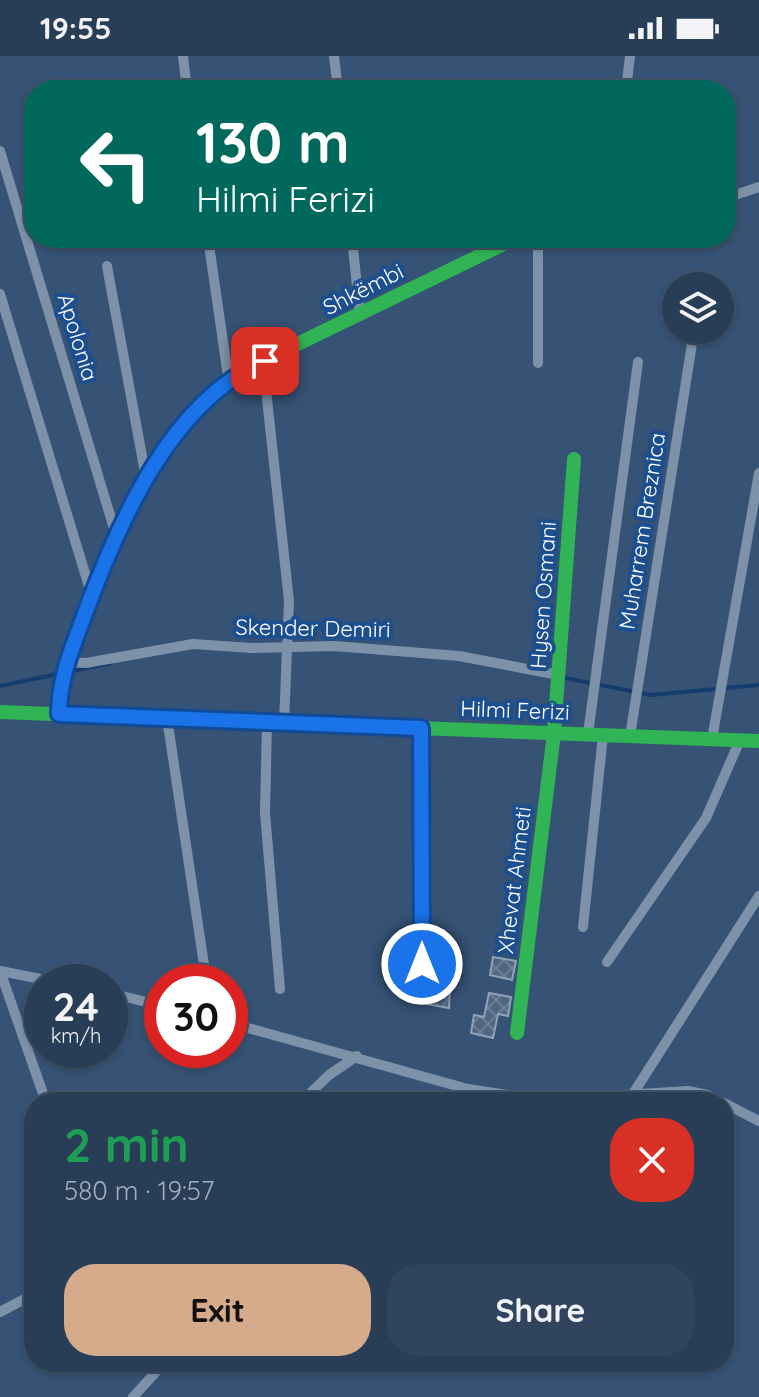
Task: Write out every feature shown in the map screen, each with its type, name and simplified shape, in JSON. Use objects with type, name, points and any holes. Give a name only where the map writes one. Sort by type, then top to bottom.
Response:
[{"type":"street","points":[[183,56],[186,80]]},
{"type":"street","points":[[334,56],[337,80]]},
{"type":"street","points":[[627,80],[630,56]]},
{"type":"street","name":"Apolonia","points":[[0,151],[24,230]]},
{"type":"street","points":[[736,195],[759,187]]},
{"type":"street","name":"Apolonia","points":[[29,248],[116,535]]},
{"type":"street","points":[[209,248],[229,383]]},
{"type":"street","points":[[353,248],[360,316]]},
{"type":"street","name":"Shkëmbi","points":[[59,714],[64,671],[116,535],[146,478],[179,428],[246,369],[496,248]]},
{"type":"street","points":[[538,248],[538,363]]},
{"type":"street","points":[[107,266],[146,478]]},
{"type":"street","points":[[0,294],[92,595]]},
{"type":"street","name":"Muharrem Breznica","points":[[630,736],[692,344]]},
{"type":"street","points":[[583,927],[595,735],[594,692],[638,362]]},
{"type":"street","points":[[266,390],[285,547],[288,652],[284,723]]},
{"type":"street","name":"Hysen Osmani","points":[[554,733],[574,459]]},
{"type":"street","points":[[712,739],[759,473]]},
{"type":"street","name":"Skender Demiri","points":[[64,671],[86,663],[193,644],[288,652],[400,649],[558,679]]},
{"type":"street","name":"Hilmi Ferizi","points":[[0,712],[759,741]]},
{"type":"street","points":[[167,718],[204,964]]},
{"type":"street","points":[[267,722],[265,813],[280,989]]},
{"type":"street","points":[[421,728],[422,994]]},
{"type":"street","name":"Xhevat Ahmeti","points":[[517,1033],[554,733]]},
{"type":"street","points":[[607,962],[706,818],[740,740]]},
{"type":"street","points":[[643,1092],[759,896]]},
{"type":"street","points":[[0,971],[24,976]]},
{"type":"street","points":[[0,971],[42,1092]]},
{"type":"street","points":[[248,1028],[488,1092]]},
{"type":"street","points":[[311,1092],[329,1075],[357,1056]]},
{"type":"street","points":[[734,1108],[759,1121]]},
{"type":"street","points":[[0,1312],[24,1299]]},
{"type":"street","points":[[133,1397],[156,1372]]},
{"type":"building","points":[[493,957],[516,961],[512,980],[490,975]]},
{"type":"building","points":[[430,982],[450,985],[449,1008],[426,1004]]},
{"type":"building","points":[[489,993],[511,997],[508,1016],[498,1014],[493,1038],[471,1033],[474,1015],[484,1017]]},
{"type":"waterway","points":[[0,686],[111,663]]},
{"type":"waterway","points":[[560,677],[651,695],[759,685]]},
{"type":"traffic: fast","points":[[59,714],[64,668],[108,551],[143,482],[179,428],[246,369],[495,248]]},
{"type":"traffic: fast","points":[[517,1033],[554,733],[574,459]]},
{"type":"traffic: fast","points":[[0,712],[759,741]]},
{"type":"route","points":[[265,361],[246,369],[179,428],[143,482],[108,551],[66,662],[59,695],[59,714],[421,728],[422,964]]}]
